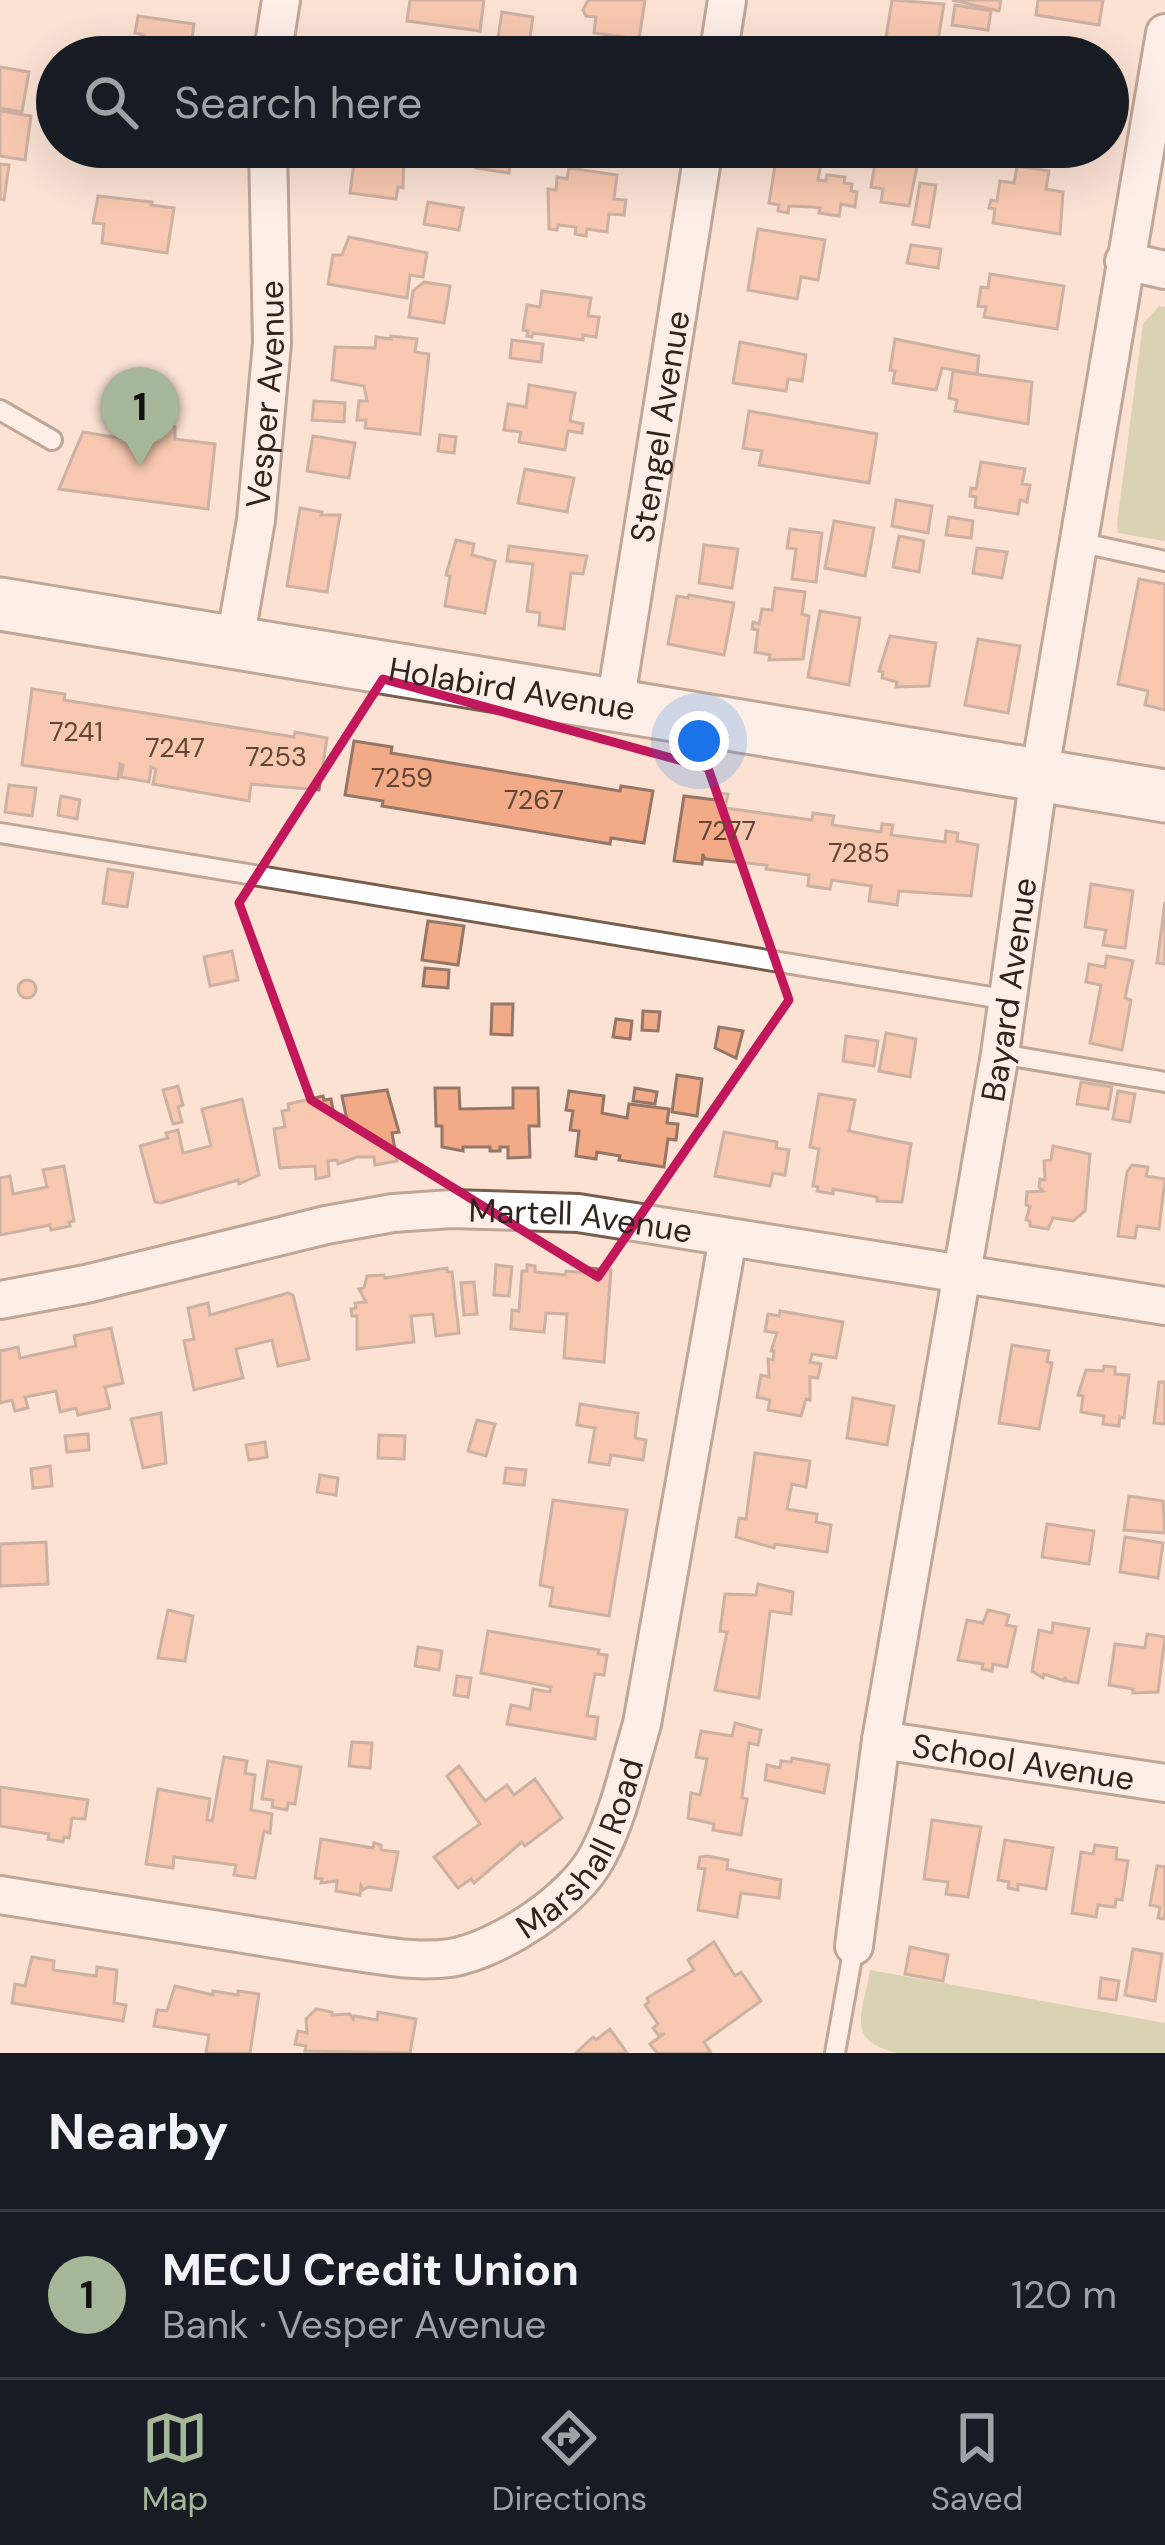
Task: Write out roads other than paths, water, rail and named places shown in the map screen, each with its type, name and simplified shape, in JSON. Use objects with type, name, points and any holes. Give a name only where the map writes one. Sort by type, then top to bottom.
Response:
[{"type":"main road","name":"Holabird Avenue","points":[[0,604],[1165,796]]},
{"type":"street","points":[[275,36],[281,0]]},
{"type":"street","points":[[721,36],[727,0]]},
{"type":"street","name":"Bayard Avenue","points":[[854,1946],[880,1740],[1000,1054],[1040,776],[1165,33]]},
{"type":"street","name":"Vesper Avenue","points":[[235,641],[256,520],[272,343],[268,168]]},
{"type":"street","name":"Stengel Avenue","points":[[615,705],[701,168]]},
{"type":"street","points":[[1124,261],[1165,270]]},
{"type":"street","name":"Martell Avenue","points":[[0,1300],[86,1285],[326,1225],[452,1209],[578,1213],[1165,1306]]},
{"type":"street","name":"Marshall Road","points":[[0,1895],[349,1951],[448,1958],[503,1937],[569,1892],[597,1858],[642,1724],[728,1238]]},
{"type":"street","name":"School Avenue","points":[[880,1740],[1165,1783]]},
{"type":"lane","points":[[0,410],[52,440]]},
{"type":"lane","points":[[1078,542],[1165,561]]},
{"type":"lane","points":[[0,833],[1009,1000]]},
{"type":"lane","points":[[1000,1054],[1165,1082]]},
{"type":"lane","points":[[835,2053],[854,1946]]},
{"type":"place","name":"MECU Credit Union","points":[[140,466]]}]
